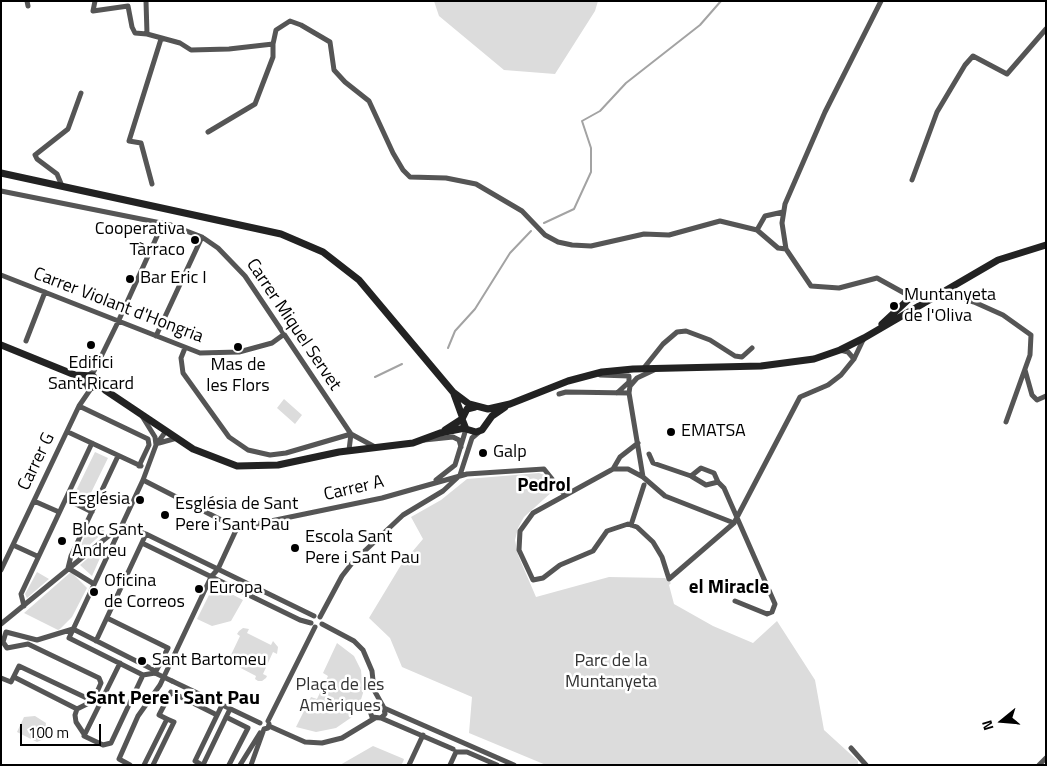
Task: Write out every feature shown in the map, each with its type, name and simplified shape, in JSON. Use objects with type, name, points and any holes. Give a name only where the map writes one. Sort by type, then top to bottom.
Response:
[{"type":"main road","points":[[1,172],[281,234],[323,252],[359,280],[453,392],[478,407],[487,415],[487,424]]},
{"type":"main road","points":[[1,345],[91,380],[193,449],[237,466],[278,465],[349,450],[423,440],[440,433],[462,418],[467,409],[478,407],[488,409],[510,404],[587,375],[658,368],[779,365],[809,360],[853,344],[998,260],[1046,245]]},
{"type":"main road","points":[[874,332],[910,296],[918,298],[942,292]]},
{"type":"main road","points":[[453,392],[466,429]]},
{"type":"main road","points":[[440,433],[466,429],[472,432],[479,432],[492,416],[510,404]]},
{"type":"street","points":[[95,1],[93,11],[128,6],[135,33],[147,34],[180,44],[191,50],[229,49],[273,44]]},
{"type":"street","points":[[146,1],[147,34]]},
{"type":"street","points":[[881,1],[825,112],[783,212],[782,223],[786,249],[811,286],[839,288],[877,278],[910,296],[917,306]]},
{"type":"street","points":[[208,132],[255,104],[273,57],[276,30],[290,22],[300,25],[330,42],[334,70],[345,82],[369,101],[393,153],[410,178],[446,178],[476,184],[522,211],[544,235],[558,242],[591,246],[644,234],[670,235],[720,221],[757,230],[778,248],[786,249]]},
{"type":"street","points":[[912,180],[937,112],[965,65],[973,56],[1007,74],[1046,30]]},
{"type":"street","points":[[152,184],[141,143],[129,141],[161,39]]},
{"type":"street","points":[[62,186],[57,174],[37,159],[35,155],[68,129],[81,93]]},
{"type":"street","name":"Carrer Miquel Servet","points":[[1,191],[163,223],[202,237],[236,264],[351,434],[376,447]]},
{"type":"street","points":[[757,230],[765,216],[783,212]]},
{"type":"street","name":"Carrer G","points":[[1,570],[68,432],[163,223]]},
{"type":"street","points":[[156,336],[202,237]]},
{"type":"street","name":"Carrer Violant d'Hongria","points":[[1,275],[185,348],[206,354],[235,353],[272,343],[283,335]]},
{"type":"street","points":[[26,341],[45,292]]},
{"type":"street","points":[[942,292],[974,302],[1026,329],[1031,334],[1030,355],[1006,422]]},
{"type":"street","points":[[643,369],[663,344],[677,332],[686,331],[710,340],[735,356],[742,356],[752,348]]},
{"type":"street","points":[[638,443],[620,457],[613,469],[580,489],[533,513],[520,531],[519,550],[533,580],[543,578],[560,566],[593,551],[607,531],[628,524],[638,527],[653,542],[662,557],[669,579],[735,520],[800,397],[828,385],[841,375],[859,351],[864,338]]},
{"type":"street","points":[[853,344],[859,351]]},
{"type":"street","points":[[853,344],[854,359]]},
{"type":"street","points":[[185,348],[181,358],[183,374],[229,437],[248,450],[270,454],[286,453],[351,434],[349,450]]},
{"type":"street","points":[[840,350],[848,352],[854,359]]},
{"type":"street","points":[[643,477],[629,393],[630,386],[638,377],[658,368]]},
{"type":"street","points":[[1025,369],[1032,394],[1037,400],[1046,396]]},
{"type":"street","points":[[587,375],[638,377]]},
{"type":"street","points":[[618,393],[629,382],[629,376]]},
{"type":"street","points":[[559,394],[566,392],[629,393]]},
{"type":"street","points":[[79,406],[148,439],[149,446],[139,466]]},
{"type":"street","points":[[142,415],[155,436],[156,445]]},
{"type":"street","points":[[456,474],[466,429]]},
{"type":"street","points":[[155,436],[160,432],[166,431]]},
{"type":"street","points":[[155,673],[143,675],[69,638],[143,480],[156,445],[166,431]]},
{"type":"street","points":[[68,432],[146,469]]},
{"type":"street","points":[[240,765],[264,725],[317,616],[350,566],[403,515],[440,491],[456,474],[472,438],[479,432]]},
{"type":"street","points":[[423,440],[453,437],[461,443],[462,450]]},
{"type":"street","points":[[156,445],[177,438]]},
{"type":"street","points":[[24,606],[20,594],[92,443]]},
{"type":"street","points":[[649,454],[653,462],[691,476],[706,486],[718,482]]},
{"type":"street","points":[[68,568],[118,456]]},
{"type":"street","points":[[691,476],[701,468],[714,473],[718,482],[724,488],[735,520],[775,604],[772,612],[767,614],[735,601]]},
{"type":"street","points":[[440,491],[447,480],[456,474],[544,469],[565,495]]},
{"type":"street","points":[[613,469],[628,469],[643,477],[665,496],[735,520]]},
{"type":"street","name":"Carrer A","points":[[237,528],[366,502],[456,474]]},
{"type":"street","points":[[130,765],[119,759],[138,716],[160,685],[211,577],[218,569],[237,528],[143,480]]},
{"type":"street","name":"Carrer A","points":[[432,482],[447,480]]},
{"type":"street","points":[[432,482],[440,484],[440,491]]},
{"type":"street","points":[[631,525],[644,485]]},
{"type":"street","points":[[66,499],[92,512]]},
{"type":"street","points":[[34,500],[59,512]]},
{"type":"street","points":[[77,709],[93,702],[101,683],[99,678],[28,644],[7,648],[2,644],[6,632],[37,640],[73,629],[152,669],[155,673],[304,742],[322,743],[342,738],[385,714],[374,690],[369,660],[354,641],[322,624],[317,616],[146,534],[122,525]]},
{"type":"street","points":[[1,624],[122,525]]},
{"type":"street","points":[[96,641],[146,534]]},
{"type":"street","points":[[142,543],[300,620],[313,625],[322,624]]},
{"type":"street","points":[[13,545],[37,556]]},
{"type":"street","points":[[68,568],[94,584]]},
{"type":"street","points":[[300,620],[303,610]]},
{"type":"street","points":[[107,618],[168,648],[155,673]]},
{"type":"street","points":[[84,734],[120,663]]},
{"type":"street","points":[[1,678],[11,682],[19,666],[93,702]]},
{"type":"street","points":[[77,709],[76,722],[84,734],[103,745],[111,743],[143,675]]},
{"type":"street","points":[[14,677],[77,709]]},
{"type":"street","points":[[152,765],[174,722],[159,715],[171,692],[217,715]]},
{"type":"street","points":[[497,765],[457,751],[423,735],[378,718],[370,714],[370,708],[374,704],[382,706],[456,741],[514,765]]},
{"type":"street","points":[[222,705],[195,761],[203,765],[230,709]]},
{"type":"street","points":[[226,717],[248,728],[230,765]]},
{"type":"street","points":[[144,765],[167,719]]},
{"type":"street","points":[[251,765],[264,725]]},
{"type":"street","points":[[409,765],[423,735]]},
{"type":"street","points":[[456,741],[457,751]]},
{"type":"street","points":[[450,765],[457,751],[464,744]]},
{"type":"street","points":[[851,748],[866,765]]},
{"type":"street","points":[[1038,765],[1046,758]]},
{"type":"green space","points":[[434,1],[598,1],[595,11],[555,74],[504,70],[439,16]]},
{"type":"green space","points":[[284,399],[302,415],[295,424],[277,408]]},
{"type":"green space","points":[[95,452],[108,458],[86,503],[73,497]]},
{"type":"green space","name":"Parc de la Muntanyeta","points":[[539,473],[547,476],[553,484],[553,491],[524,517],[518,528],[515,540],[518,555],[536,597],[609,577],[665,578],[671,583],[669,585],[674,604],[713,626],[753,643],[777,621],[815,680],[824,730],[858,761],[858,765],[546,765],[469,733],[472,697],[402,667],[390,638],[369,618],[401,565],[423,539],[411,517],[441,500],[467,479]]},
{"type":"green space","points":[[90,524],[105,531],[76,557]]},
{"type":"green space","points":[[101,547],[104,549],[92,576],[80,565]]},
{"type":"green space","points":[[37,572],[49,579],[27,598],[25,594]]},
{"type":"green space","points":[[71,572],[87,588],[72,617],[60,629],[58,630],[24,613]]},
{"type":"green space","points":[[214,585],[243,600],[231,621],[212,626],[197,619]]},
{"type":"green space","points":[[243,628],[249,629],[247,633],[271,645],[273,641],[278,647],[277,654],[273,652],[263,674],[267,676],[262,681],[258,681],[255,679],[256,676],[233,664],[231,667],[225,660],[226,656],[230,657],[240,636],[237,634]]},
{"type":"green space","name":"Plaça de les Amèriques","points":[[337,643],[354,656],[361,670],[363,693],[359,706],[352,717],[336,728],[316,732],[296,727],[311,697],[317,699],[328,676],[323,673]]},
{"type":"green space","points":[[35,716],[46,723],[44,739],[37,742],[17,732],[24,717]]},
{"type":"green space","points":[[373,746],[404,759],[403,762],[401,765],[340,765]]},
{"type":"waterway","points":[[544,223],[574,209],[591,172],[591,148],[582,121],[600,111],[626,83],[700,25],[721,1]]},
{"type":"waterway","points":[[448,348],[455,331],[475,309],[510,253],[531,231]]},
{"type":"waterway","points":[[375,377],[402,364]]},
{"type":"place","name":"Cooperativa Tàrraco","points":[[195,240]]},
{"type":"place","name":"Bar Eric I","points":[[130,279]]},
{"type":"place","name":"Muntanyeta de l'Oliva","points":[[894,306]]},
{"type":"place","name":"Edifici Sant Ricard","points":[[91,345]]},
{"type":"place","name":"Mas de les Flors","points":[[238,347]]},
{"type":"place","name":"EMATSA","points":[[671,432]]},
{"type":"place","name":"Galp","points":[[483,453]]},
{"type":"place","name":"Església","points":[[140,500]]},
{"type":"place","name":"Església de Sant Pere i Sant Pau","points":[[165,515]]},
{"type":"place","name":"Bloc Sant Andreu","points":[[62,541]]},
{"type":"place","name":"Escola Sant Pere i Sant Pau","points":[[295,548]]},
{"type":"place","name":"Europa","points":[[199,589]]},
{"type":"place","name":"Oficina de Correos","points":[[94,592]]},
{"type":"place","name":"Sant Bartomeu","points":[[142,661]]},
{"type":"district","name":"Pedrol","points":[[544,486]]},
{"type":"district","name":"el Miracle","points":[[729,588]]},
{"type":"district","name":"Sant Pere i Sant Pau","points":[[173,699]]}]
